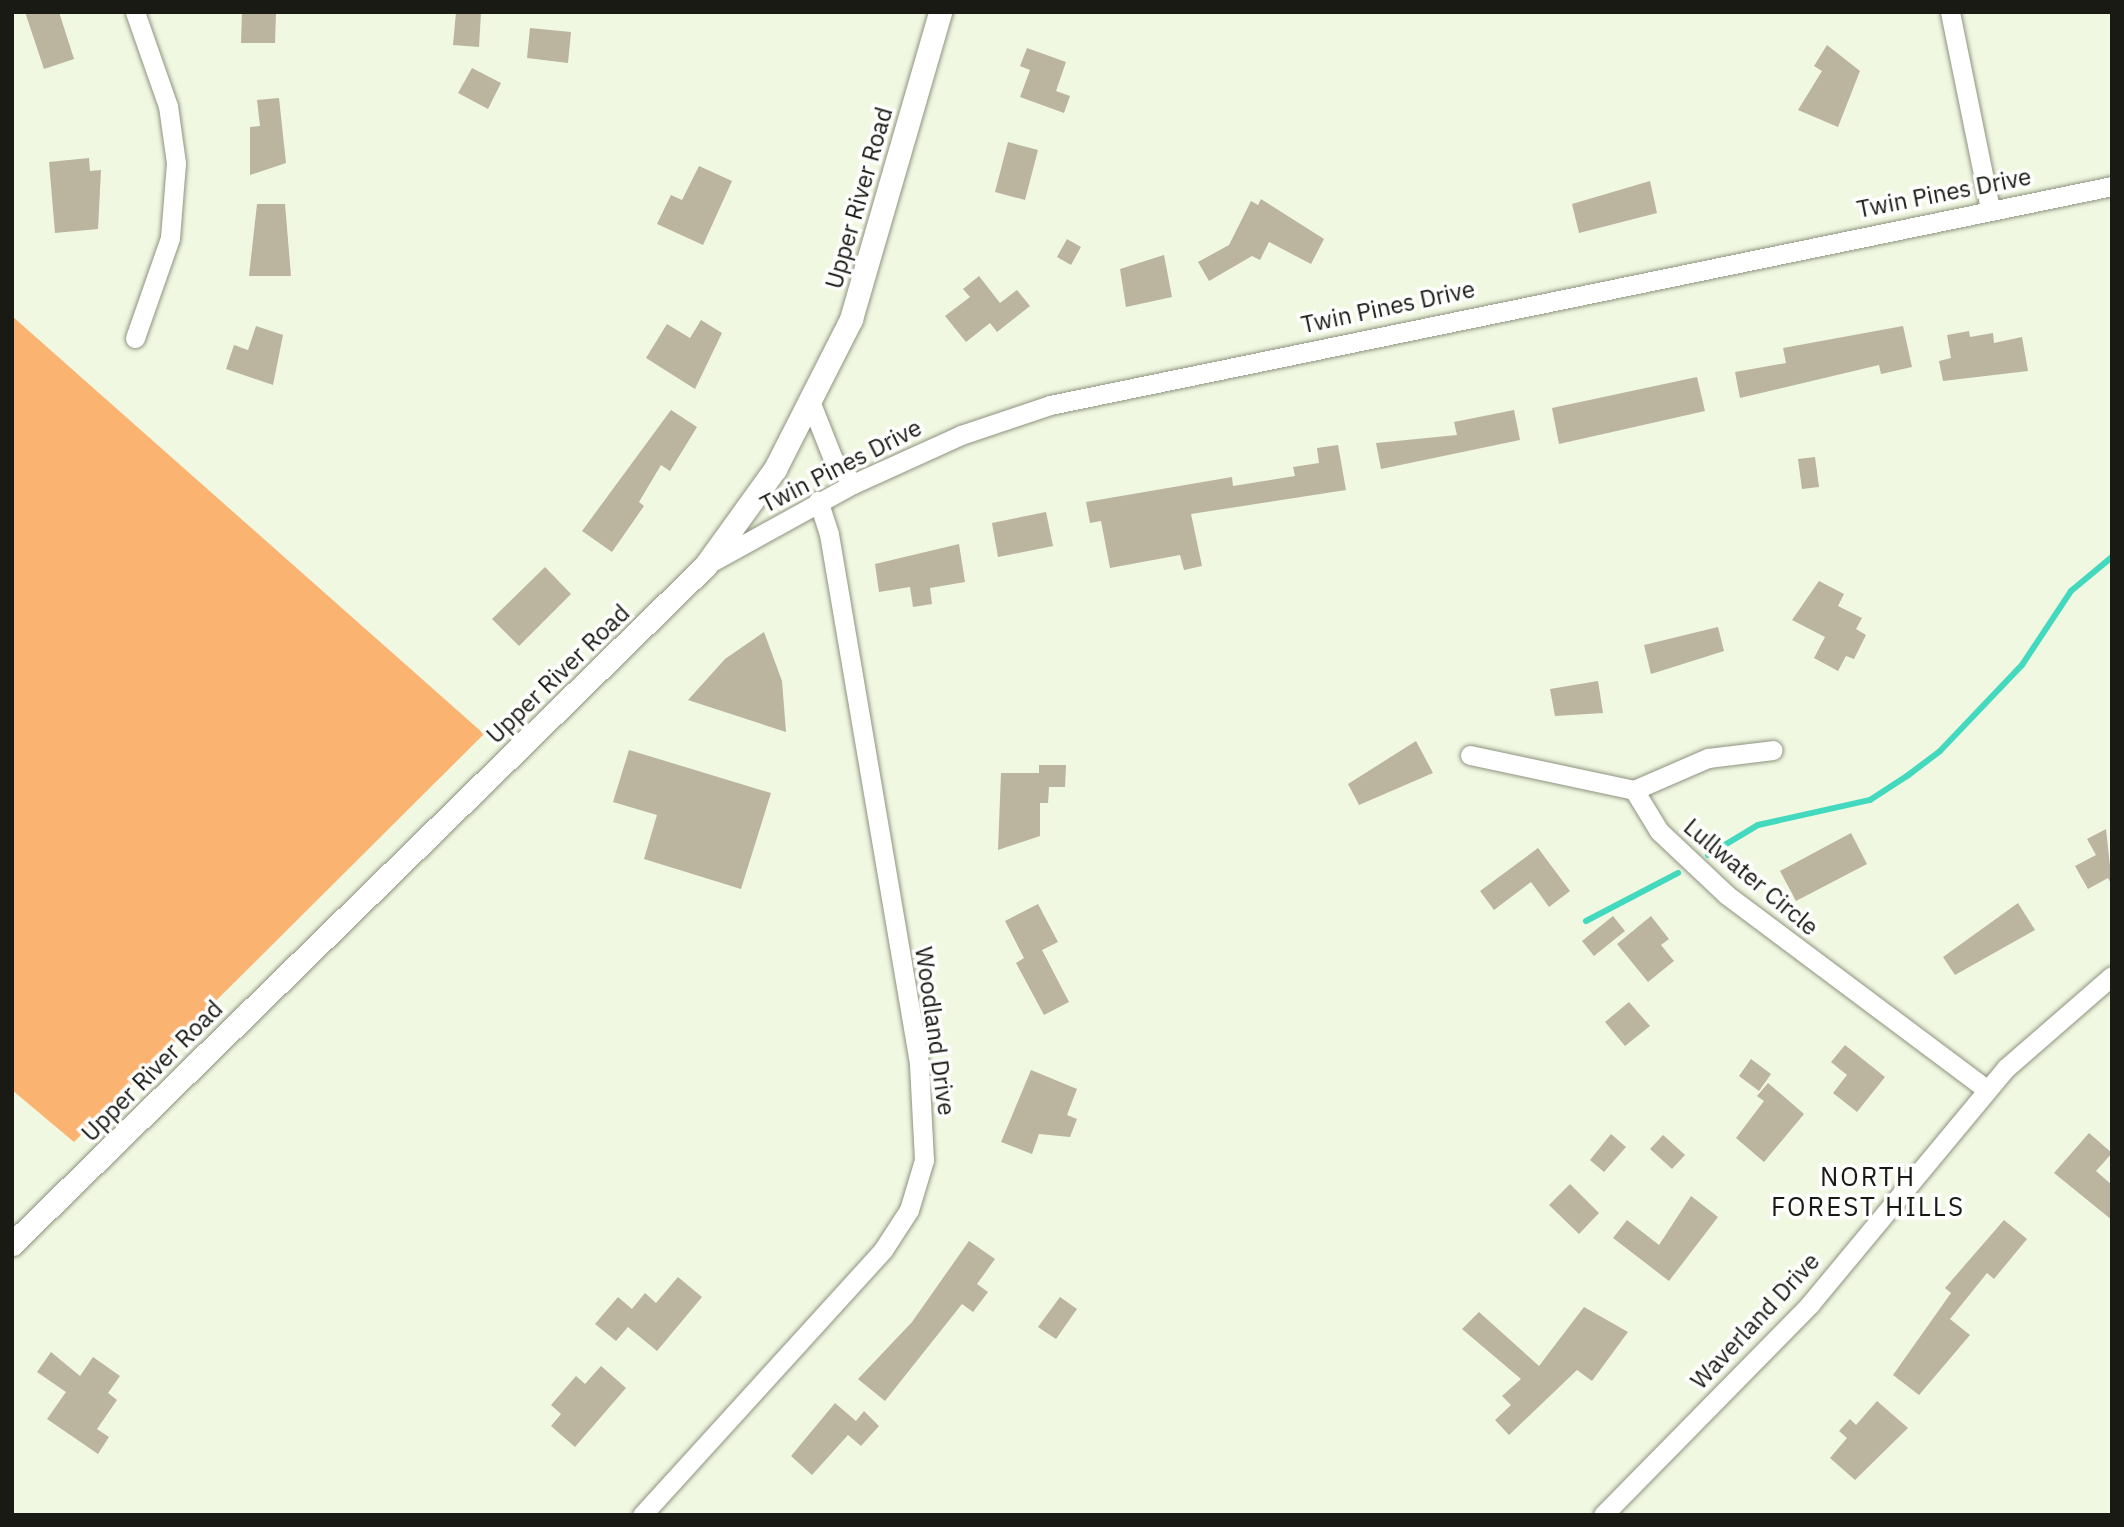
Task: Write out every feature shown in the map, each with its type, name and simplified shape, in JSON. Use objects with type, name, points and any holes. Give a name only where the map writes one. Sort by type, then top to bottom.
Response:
[{"type":"street","points":[[135,12],[168,106],[176,163],[170,238],[135,338]]},
{"type":"street","points":[[1950,12],[1990,208]]},
{"type":"street","name":"Upper River Road","points":[[12,1244],[705,566],[812,406],[851,319],[933,14]]},
{"type":"street","name":"Twin Pines Drive","points":[[705,566],[853,484],[961,435],[1050,405],[1990,208],[2112,186]]},
{"type":"street","points":[[812,406],[833,459],[853,484]]},
{"type":"street","name":"Woodland Drive","points":[[643,1514],[883,1250],[909,1210],[924,1160],[919,1063],[818,501]]},
{"type":"street","points":[[1469,755],[1633,790],[1708,758],[1773,750]]},
{"type":"street","name":"Lullwater Circle","points":[[1633,790],[1658,831],[1727,895],[1986,1089]]},
{"type":"street","name":"Waverland Drive","points":[[1603,1515],[1810,1304],[1986,1089],[2112,976]]},
{"type":"shaded area","points":[[12,316],[484,734],[74,1142],[12,1090]]},
{"type":"building","points":[[25,12],[59,12],[74,59],[44,69]]},
{"type":"building","points":[[242,12],[276,12],[275,43],[241,43]]},
{"type":"building","points":[[456,12],[481,12],[479,47],[453,45]]},
{"type":"building","points":[[530,28],[571,32],[568,63],[527,58]]},
{"type":"building","points":[[1827,45],[1860,71],[1838,127],[1798,110],[1822,71],[1814,66]]},
{"type":"building","points":[[1027,48],[1066,62],[1056,91],[1070,96],[1064,113],[1020,97],[1030,70],[1020,66]]},
{"type":"building","points":[[472,68],[501,83],[488,109],[458,93]]},
{"type":"building","points":[[279,98],[286,163],[250,175],[250,127],[260,126],[257,100]]},
{"type":"building","points":[[1008,142],[1038,150],[1025,200],[995,192]]},
{"type":"building","points":[[89,158],[90,171],[101,170],[98,229],[55,233],[49,162]]},
{"type":"building","points":[[699,166],[732,181],[703,245],[657,224],[671,195],[682,200]]},
{"type":"building","points":[[1650,181],[1657,213],[1579,233],[1572,204]]},
{"type":"building","points":[[1261,199],[1324,239],[1311,264],[1269,242],[1260,260],[1252,256],[1209,281],[1198,262],[1229,245],[1251,201],[1258,205]]},
{"type":"building","points":[[257,204],[285,204],[291,276],[249,276]]},
{"type":"building","points":[[1067,239],[1081,247],[1071,265],[1057,257]]},
{"type":"building","points":[[1164,255],[1172,297],[1126,307],[1120,269]]},
{"type":"building","points":[[979,276],[1000,303],[1017,290],[1030,306],[997,332],[990,323],[966,342],[945,316],[970,297],[963,289]]},
{"type":"building","points":[[701,320],[722,333],[695,389],[646,358],[667,324],[690,338]]},
{"type":"building","points":[[256,326],[283,335],[273,385],[226,369],[234,345],[248,350]]},
{"type":"building","points":[[1903,326],[1912,367],[1881,374],[1879,365],[1740,398],[1735,372],[1786,363],[1783,348]]},
{"type":"building","points":[[1969,331],[1970,337],[1993,333],[1994,343],[2022,337],[2028,371],[1943,381],[1939,361],[1951,358],[1947,335]]},
{"type":"building","points":[[1697,377],[1705,411],[1559,444],[1552,408]]},
{"type":"building","points":[[671,410],[697,427],[670,471],[661,465],[639,502],[644,506],[612,552],[582,531]]},
{"type":"building","points":[[1514,410],[1520,440],[1381,469],[1376,443],[1457,435],[1454,422]]},
{"type":"building","points":[[1338,445],[1346,490],[1191,514],[1202,566],[1184,570],[1180,555],[1110,568],[1101,521],[1090,523],[1086,502],[1232,477],[1233,486],[1295,476],[1293,467],[1319,463],[1317,448]]},
{"type":"building","points":[[1815,457],[1819,487],[1802,489],[1798,459]]},
{"type":"building","points":[[1046,512],[1053,546],[998,557],[992,523]]},
{"type":"building","points":[[959,544],[965,582],[930,588],[932,604],[913,607],[910,587],[879,592],[875,564]]},
{"type":"building","points":[[545,567],[571,594],[519,646],[492,619]]},
{"type":"building","points":[[1819,581],[1844,594],[1838,606],[1862,618],[1856,629],[1866,635],[1854,659],[1846,656],[1838,671],[1814,658],[1825,637],[1792,620]]},
{"type":"building","points":[[1718,627],[1724,651],[1651,674],[1644,645]]},
{"type":"building","points":[[764,632],[782,681],[786,732],[688,700],[725,659]]},
{"type":"building","points":[[1598,681],[1603,713],[1555,716],[1550,689]]},
{"type":"building","points":[[1416,741],[1433,773],[1359,805],[1348,784]]},
{"type":"building","points":[[629,750],[771,793],[741,889],[644,859],[657,815],[613,802]]},
{"type":"building","points":[[1039,765],[1066,765],[1065,787],[1049,787],[1048,803],[1040,803],[1040,836],[998,850],[1001,773],[1039,773]]},
{"type":"building","points":[[2106,829],[2112,885],[2108,878],[2088,889],[2075,866],[2096,855],[2087,839]]},
{"type":"building","points":[[1851,833],[1867,864],[1796,901],[1780,871]]},
{"type":"building","points":[[1538,848],[1570,891],[1549,907],[1531,882],[1494,910],[1480,891]]},
{"type":"building","points":[[2018,903],[2035,930],[1955,975],[1943,957]]},
{"type":"building","points":[[1038,904],[1058,942],[1042,950],[1069,1002],[1044,1015],[1016,963],[1024,958],[1005,921]]},
{"type":"building","points":[[1613,916],[1625,931],[1594,956],[1582,941]]},
{"type":"building","points":[[1651,916],[1669,939],[1661,945],[1674,961],[1648,982],[1617,944]]},
{"type":"building","points":[[1629,1002],[1650,1026],[1625,1046],[1605,1022]]},
{"type":"building","points":[[1845,1045],[1885,1077],[1857,1112],[1833,1093],[1847,1075],[1831,1062]]},
{"type":"building","points":[[1751,1059],[1771,1074],[1759,1091],[1739,1076]]},
{"type":"building","points":[[1031,1070],[1077,1089],[1067,1115],[1077,1119],[1070,1137],[1039,1134],[1032,1154],[1001,1142]]},
{"type":"building","points":[[1768,1083],[1804,1114],[1764,1162],[1736,1138],[1764,1101],[1757,1096]]},
{"type":"building","points":[[2089,1133],[2112,1153],[2096,1171],[2112,1185],[2112,1220],[2054,1173]]},
{"type":"building","points":[[1611,1134],[1626,1147],[1604,1172],[1590,1160]]},
{"type":"building","points":[[1663,1135],[1685,1155],[1672,1169],[1650,1149]]},
{"type":"building","points":[[1570,1184],[1599,1213],[1579,1234],[1549,1205]]},
{"type":"building","points":[[1691,1196],[1718,1217],[1669,1281],[1613,1238],[1627,1220],[1659,1245]]},
{"type":"building","points":[[2004,1220],[2027,1239],[1994,1279],[1987,1273],[1950,1319],[1970,1335],[1919,1395],[1893,1375],[1951,1293],[1945,1288]]},
{"type":"building","points":[[969,1241],[995,1259],[977,1284],[988,1292],[973,1312],[962,1304],[885,1401],[858,1379],[912,1322]]},
{"type":"building","points":[[678,1277],[702,1297],[657,1351],[628,1327],[616,1341],[595,1324],[618,1297],[632,1309],[645,1293],[656,1303]]},
{"type":"building","points":[[1060,1297],[1077,1309],[1056,1339],[1038,1327]]},
{"type":"building","points":[[1584,1307],[1628,1332],[1592,1381],[1577,1370],[1509,1435],[1495,1420],[1511,1405],[1502,1396],[1521,1379],[1462,1329],[1479,1312],[1539,1366]]},
{"type":"building","points":[[51,1352],[80,1376],[93,1357],[120,1376],[108,1393],[117,1400],[97,1429],[109,1437],[98,1454],[47,1419],[66,1392],[37,1372]]},
{"type":"building","points":[[601,1366],[626,1388],[575,1447],[551,1426],[561,1414],[551,1405],[576,1376],[585,1384]]},
{"type":"building","points":[[1877,1401],[1908,1428],[1855,1480],[1830,1458],[1847,1438],[1839,1431],[1850,1419],[1856,1425]]},
{"type":"building","points":[[835,1403],[856,1421],[864,1411],[879,1426],[861,1446],[848,1435],[812,1475],[791,1456]]},
{"type":"waterway","points":[[1708,855],[1758,825],[1870,800],[1907,776],[1940,751],[2022,665],[2071,591],[2112,557]]},
{"type":"waterway","points":[[1586,921],[1678,873]]},
{"type":"district","name":"NORTH FOREST HILLS","points":[[1868,1192]]}]
